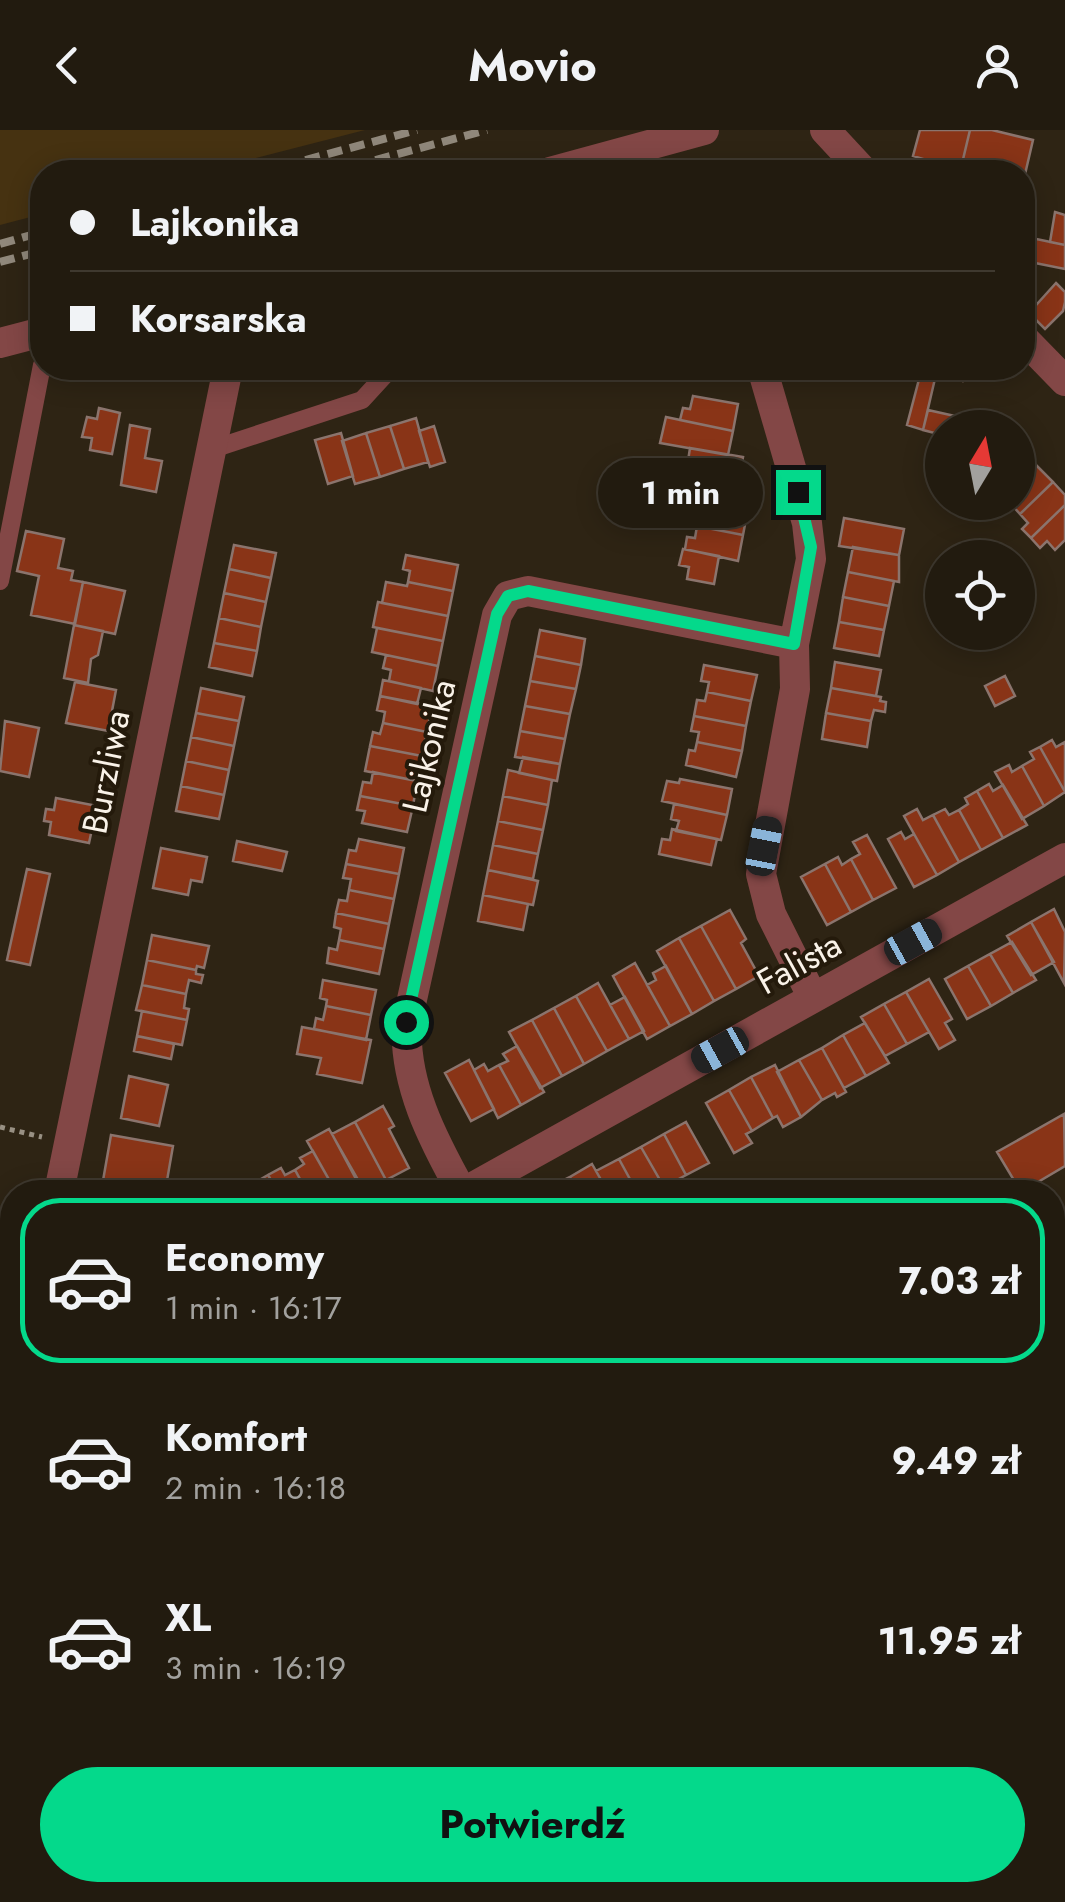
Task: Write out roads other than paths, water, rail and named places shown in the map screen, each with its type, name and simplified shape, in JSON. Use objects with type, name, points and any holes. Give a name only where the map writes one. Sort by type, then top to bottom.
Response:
[{"type":"street","points":[[594,160],[704,130]]},
{"type":"street","points":[[825,130],[848,160]]},
{"type":"street","points":[[0,344],[30,336]]},
{"type":"street","points":[[1035,349],[1065,380]]},
{"type":"street","name":"Burzliwa","points":[[61,1180],[225,380]]},
{"type":"street","points":[[765,380],[810,535],[811,559],[794,644],[794,690],[761,874],[771,914],[813,998]]},
{"type":"street","name":"Lajkonika","points":[[456,1180],[432,1138],[405,1049],[406,1022],[497,614],[508,596],[528,591],[794,644]]},
{"type":"street","name":"Falista","points":[[485,1180],[1065,858]]},
{"type":"lane","points":[[0,581],[39,380]]},
{"type":"lane","points":[[210,450],[362,400],[380,380]]},
{"type":"railway","points":[[306,160],[417,130]]},
{"type":"railway","points":[[376,160],[487,130]]},
{"type":"railway","points":[[0,244],[30,235]]},
{"type":"railway","points":[[0,262],[30,254]]}]
